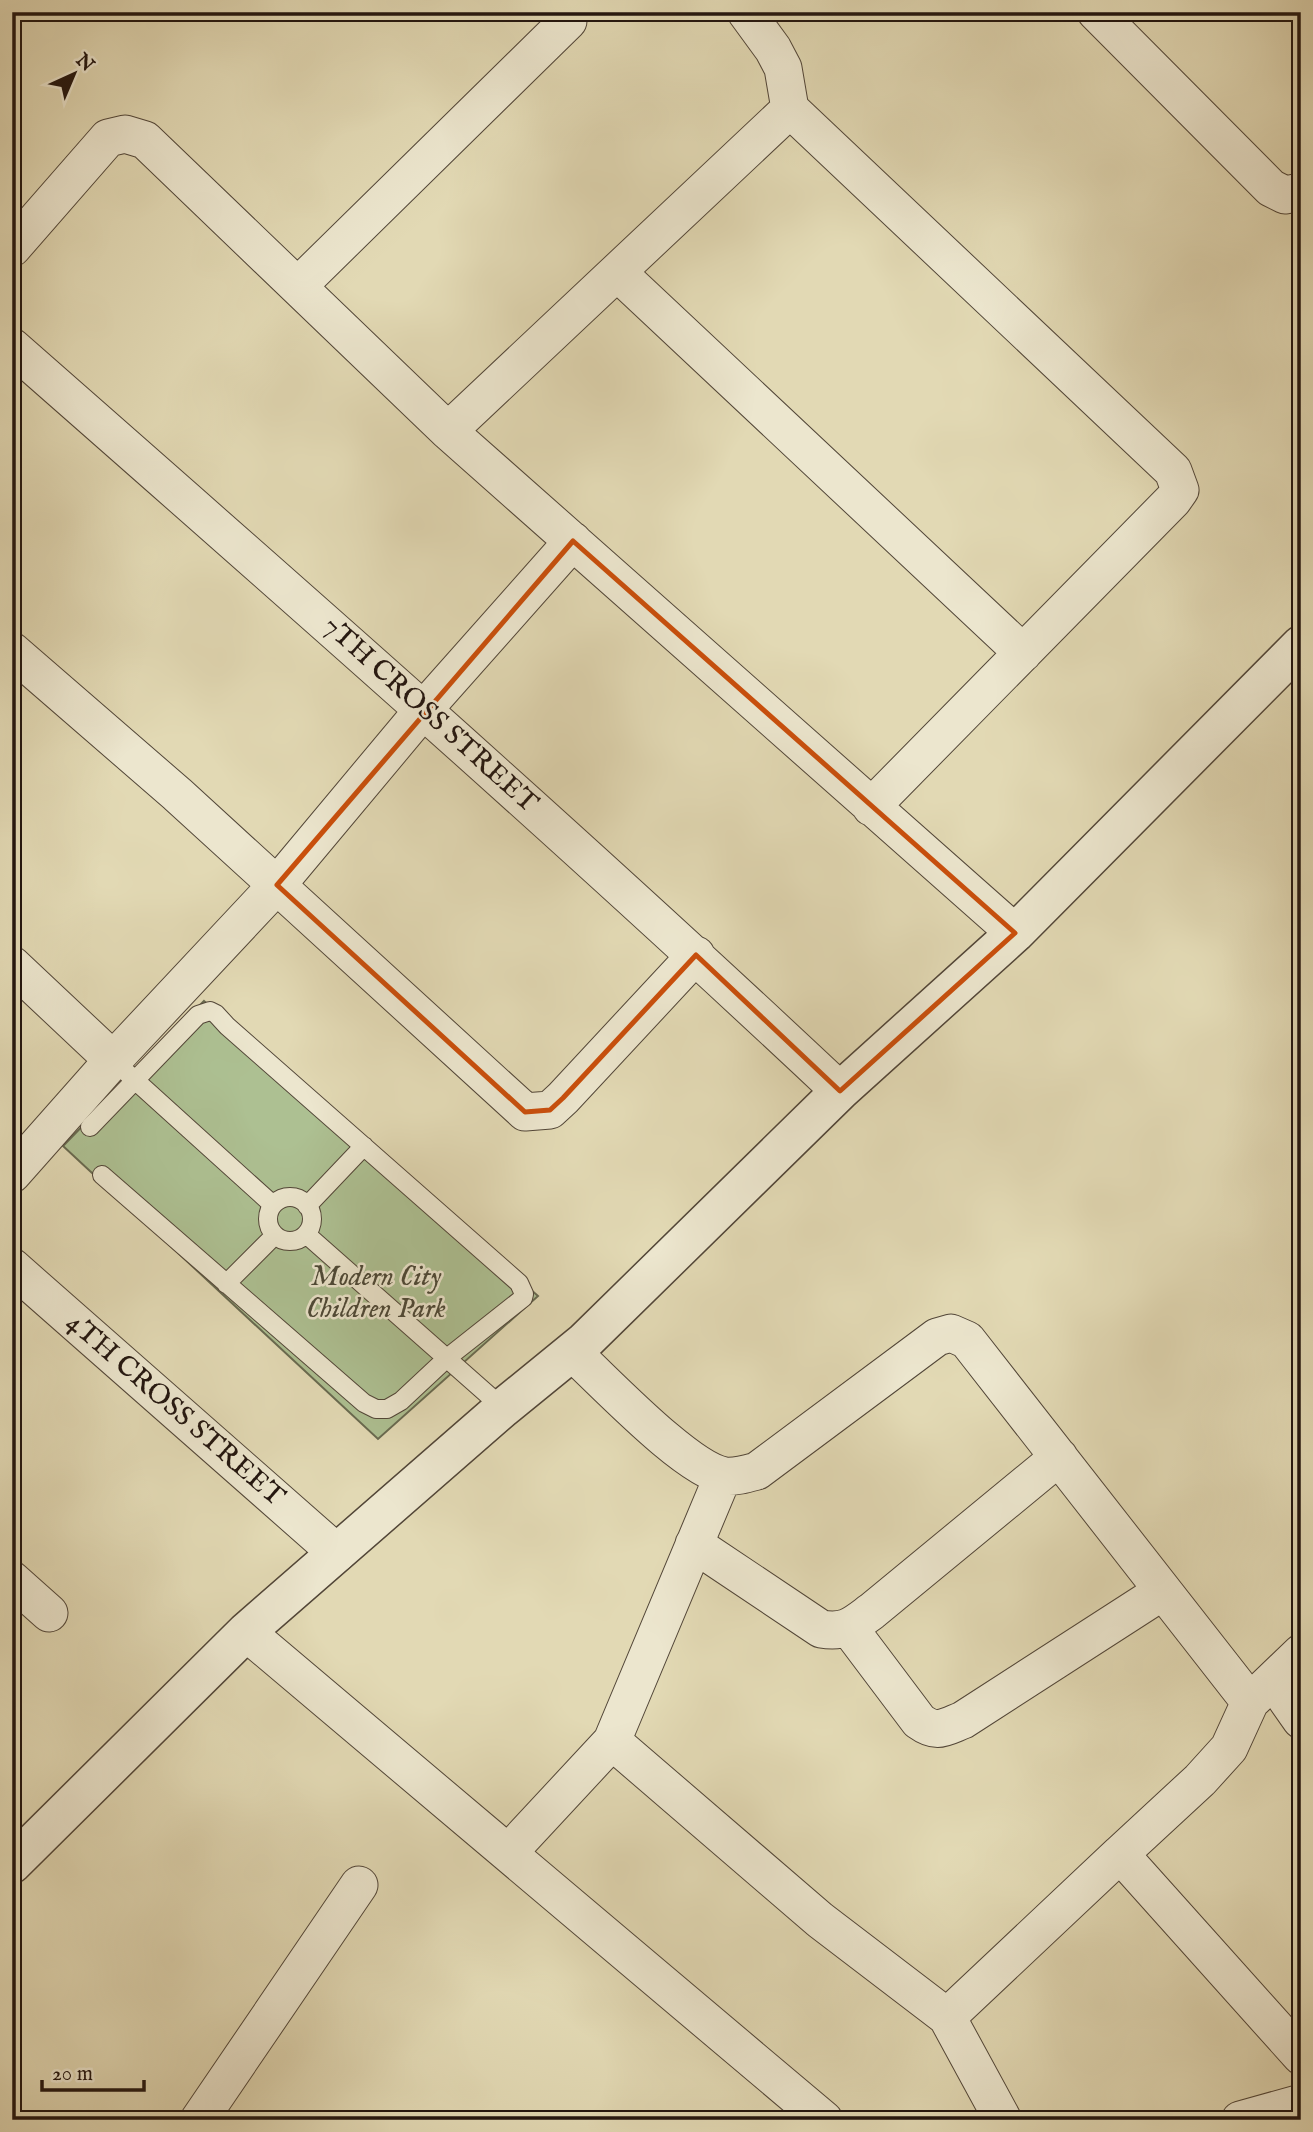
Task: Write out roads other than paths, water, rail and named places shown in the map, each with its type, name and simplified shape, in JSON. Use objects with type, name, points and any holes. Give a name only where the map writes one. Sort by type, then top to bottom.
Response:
[{"type":"street","points":[[746,12],[773,48],[782,68],[790,109],[1173,471],[1180,490],[871,807]]},
{"type":"street","points":[[1096,12],[1271,188],[1285,195],[1301,192]]},
{"type":"street","points":[[298,286],[568,20]]},
{"type":"street","points":[[448,431],[790,109]]},
{"type":"street","points":[[12,248],[108,138],[125,134],[145,140],[448,431],[1015,933]]},
{"type":"street","points":[[617,272],[1023,653]]},
{"type":"street","name":"7TH CROSS STREET","points":[[12,348],[424,709],[696,955],[840,1091]]},
{"type":"street","points":[[12,1174],[124,1069],[424,709],[573,541]]},
{"type":"street","points":[[12,1864],[246,1632],[503,1408],[572,1352],[840,1091],[1015,933],[1301,645]]},
{"type":"street","points":[[12,651],[177,794],[524,1112],[550,1110],[696,955]]},
{"type":"street","points":[[12,965],[124,1069]]},
{"type":"street","name":"4TH CROSS STREET","points":[[12,1267],[337,1553]]},
{"type":"street","points":[[572,1352],[677,1450],[701,1466],[723,1476],[739,1476],[757,1471],[937,1337],[951,1333],[967,1340],[1163,1591],[1261,1691],[1301,1720]]},
{"type":"street","points":[[694,1544],[821,1629],[836,1631],[849,1628],[1059,1457]]},
{"type":"street","points":[[508,1853],[612,1741],[723,1476]]},
{"type":"street","points":[[12,1580],[49,1614]]},
{"type":"street","points":[[849,1628],[919,1721],[930,1729],[939,1730],[963,1720],[1163,1591]]},
{"type":"street","points":[[246,1632],[824,2120]]},
{"type":"street","points":[[947,2017],[1199,1780],[1229,1748],[1261,1691],[1301,1653]]},
{"type":"street","points":[[612,1741],[820,1920],[947,2017],[1003,2120]]},
{"type":"street","points":[[1120,1854],[1301,2056]]},
{"type":"street","points":[[199,2120],[359,1885]]},
{"type":"street","points":[[1240,2120],[1301,2103]]},
{"type":"lane","points":[[90,1127],[124,1069],[198,1015],[210,1011],[523,1289],[523,1298],[447,1358],[401,1401],[387,1409],[376,1409],[364,1403],[102,1175]]},
{"type":"lane","points":[[124,1069],[272,1205]]},
{"type":"lane","points":[[307,1206],[364,1146]]},
{"type":"lane","points":[[290,1197],[302,1201],[312,1220],[306,1234],[295,1241],[287,1242],[274,1236],[268,1224],[272,1205],[290,1197]]},
{"type":"lane","points":[[306,1234],[503,1408]]},
{"type":"lane","points":[[226,1284],[274,1236]]},
{"type":"park label","name":"Modern City Children Park","points":[[376,1293]]}]
